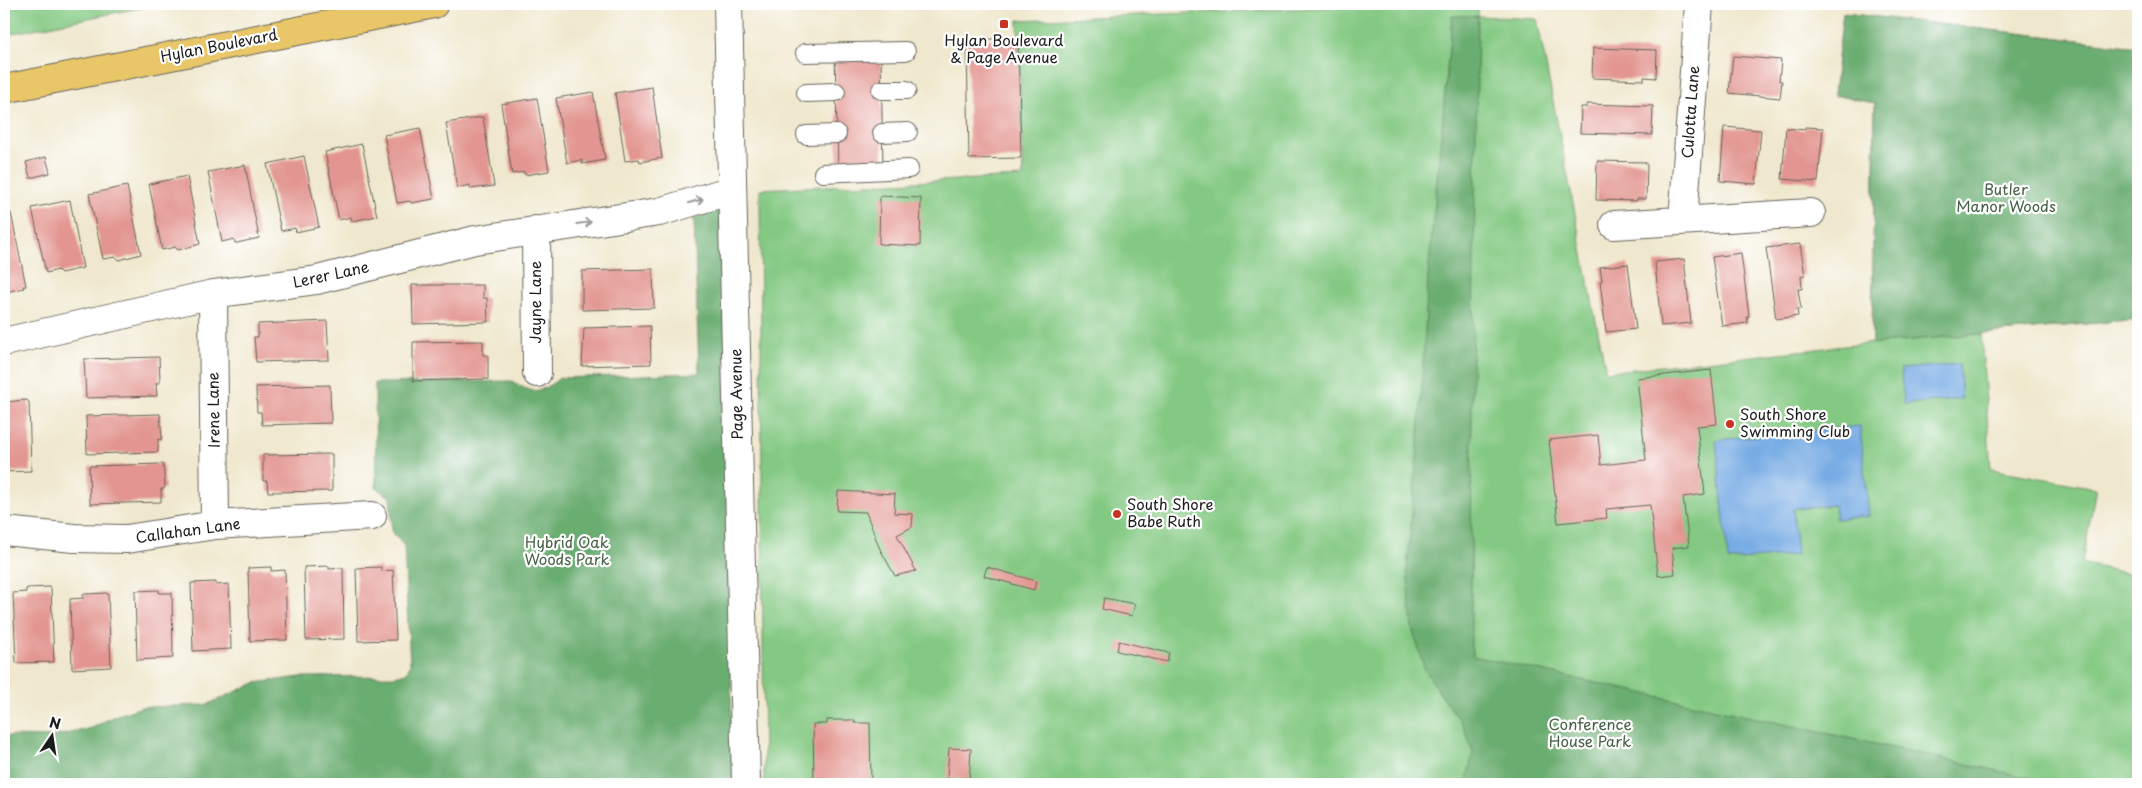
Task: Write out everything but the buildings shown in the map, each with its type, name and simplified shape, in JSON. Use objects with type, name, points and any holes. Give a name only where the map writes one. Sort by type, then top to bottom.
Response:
[{"type":"main road","name":"Hylan Boulevard","points":[[4,89],[434,4]]},
{"type":"street","name":"Page Avenue","points":[[728,4],[746,784]]},
{"type":"street","name":"Culotta Lane","points":[[1683,220],[1699,4]]},
{"type":"street","name":"Lerer Lane","points":[[4,342],[213,294],[317,280],[475,240],[659,212],[732,190]]},
{"type":"street","points":[[1614,225],[1811,213]]},
{"type":"street","name":"Jayne Lane","points":[[536,230],[537,373]]},
{"type":"street","name":"Irene Lane","points":[[213,294],[215,525]]},
{"type":"street","name":"Callahan Lane","points":[[4,531],[74,538],[127,539],[215,525],[372,516]]},
{"type":"lane","points":[[805,53],[906,51]]},
{"type":"lane","points":[[882,90],[908,90]]},
{"type":"lane","points":[[806,93],[836,92]]},
{"type":"lane","points":[[882,133],[908,132]]},
{"type":"lane","points":[[806,135],[837,134]]},
{"type":"lane","points":[[823,173],[909,169]]},
{"type":"green space","points":[[4,4],[159,4],[4,35]]},
{"type":"green space","name":"Conference House Park","points":[[1412,4],[1478,4],[1478,16],[1537,19],[1606,372],[1872,343],[1875,103],[1834,95],[1843,13],[2138,47],[2138,319],[1981,334],[1991,469],[2096,488],[2082,563],[2138,576],[2138,784],[764,784],[760,189],[1023,177],[1018,20]]},
{"type":"green space","name":"Butler Manor Woods","points":[[1843,13],[2138,47],[2138,319],[1872,344],[1875,103],[1834,95]]},
{"type":"green space","name":"Conference House Park","points":[[1452,16],[1478,16],[1472,379],[1471,648],[1473,656],[2058,784],[1466,784],[1473,752],[1462,723],[1425,670],[1412,628],[1407,569],[1419,433],[1428,277]]},
{"type":"green space","name":"Hybrid Oak Woods Park","points":[[722,207],[733,784],[4,784],[4,736],[52,737],[92,728],[114,716],[142,707],[206,705],[255,683],[300,677],[395,676],[406,673],[410,665],[404,546],[392,531],[390,497],[376,488],[375,383],[512,381],[526,389],[536,390],[547,387],[560,378],[699,373],[694,218],[715,208]]},
{"type":"water","points":[[1959,364],[1962,399],[1904,404],[1901,369]]},
{"type":"water","points":[[1860,426],[1869,516],[1836,519],[1834,505],[1793,509],[1797,555],[1728,561],[1716,440]]},
{"type":"place","name":"Hylan Boulevard & Page Avenue","points":[[1004,24]]},
{"type":"place","name":"South Shore Swimming Club","points":[[1730,424]]},
{"type":"place","name":"South Shore Babe Ruth","points":[[1117,514]]}]
